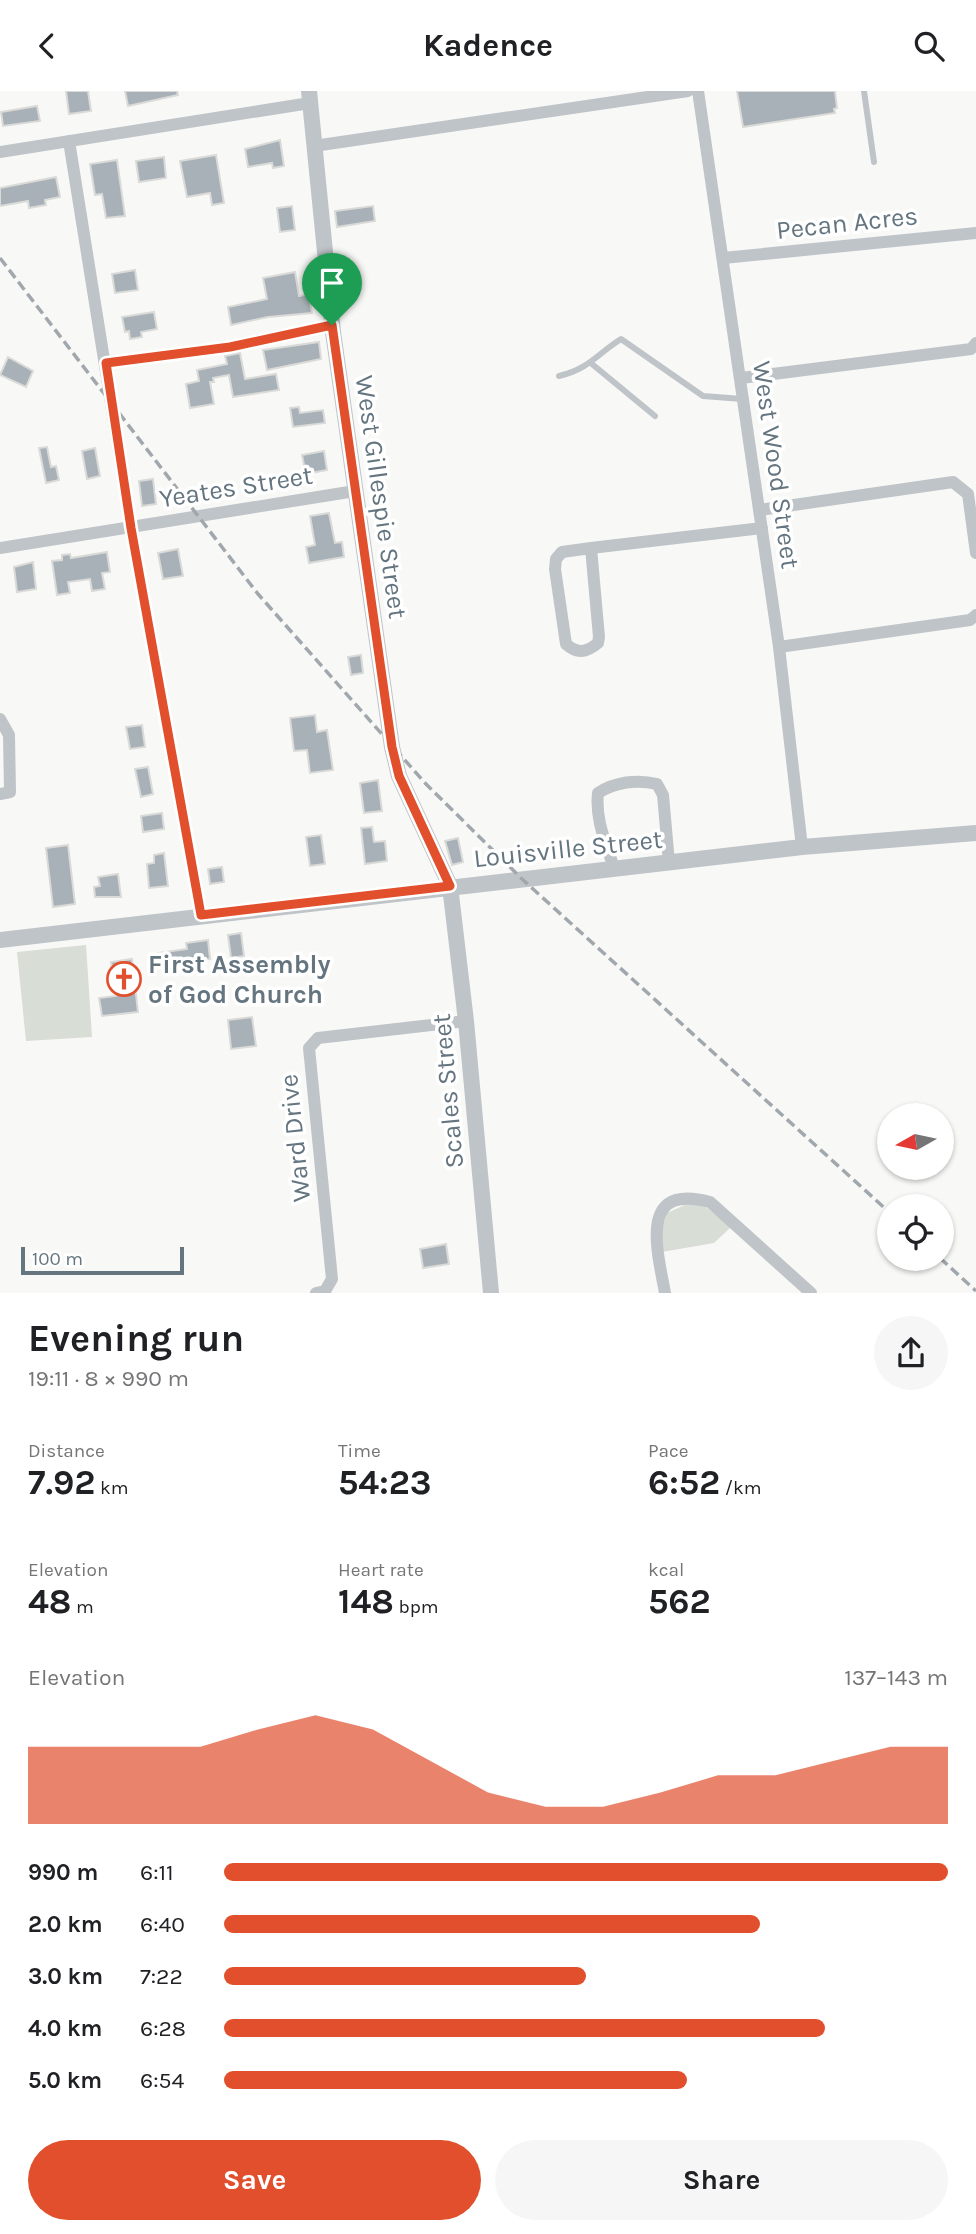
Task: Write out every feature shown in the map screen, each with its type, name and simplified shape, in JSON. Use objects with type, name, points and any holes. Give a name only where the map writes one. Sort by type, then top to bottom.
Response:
[{"type":"street","points":[[314,145],[688,91]]},
{"type":"street","name":"West Wood Street","points":[[698,91],[779,647],[802,847]]},
{"type":"street","points":[[0,152],[309,97]]},
{"type":"street","name":"West Gillespie Street","points":[[309,97],[332,325],[399,776],[450,886]]},
{"type":"street","points":[[69,141],[131,528],[201,915]]},
{"type":"street","name":"Pecan Acres","points":[[723,258],[976,234]]},
{"type":"street","points":[[741,378],[971,349],[976,343]]},
{"type":"street","points":[[759,510],[953,482],[968,494],[976,553]]},
{"type":"street","name":"Yeates Street","points":[[0,548],[355,491]]},
{"type":"street","points":[[590,548],[599,637],[598,643],[581,652],[566,644],[555,569],[562,552],[590,548],[762,528]]},
{"type":"street","points":[[779,647],[970,620],[976,615]]},
{"type":"street","points":[[0,719],[9,735],[10,792],[0,794]]},
{"type":"street","points":[[614,868],[600,828],[596,808],[598,793],[610,785],[645,781],[657,784],[663,795],[669,863]]},
{"type":"street","name":"Louisville Street","points":[[0,940],[802,847],[976,832]]},
{"type":"street","name":"Scales Street","points":[[450,886],[466,1021],[491,1293]]},
{"type":"street","name":"Ward Drive","points":[[316,1293],[325,1291],[332,1279],[309,1048],[318,1038],[466,1021]]},
{"type":"street","points":[[665,1293],[655,1238],[656,1222],[664,1208],[674,1201],[690,1197],[710,1202],[811,1293]]},
{"type":"lane","points":[[864,91],[874,162]]},
{"type":"lane","points":[[106,363],[230,347],[332,325]]},
{"type":"lane","points":[[559,376],[592,364],[606,349],[621,339],[703,396],[744,399]]},
{"type":"lane","points":[[592,364],[655,416]]},
{"type":"shaded area","points":[[86,945],[92,1037],[26,1041],[17,952]]},
{"type":"shaded area","points":[[687,1204],[703,1205],[731,1227],[714,1243],[662,1252],[661,1231],[667,1213]]},
{"type":"building","points":[[66,91],[88,91],[91,111],[69,114]]},
{"type":"building","points":[[125,91],[177,91],[178,95],[128,106]]},
{"type":"building","points":[[737,91],[835,91],[837,108],[834,109],[835,113],[743,127]]},
{"type":"building","points":[[37,106],[40,121],[3,126],[1,112]]},
{"type":"building","points":[[280,140],[284,166],[273,168],[272,163],[248,167],[245,149]]},
{"type":"building","points":[[216,155],[224,203],[212,205],[210,193],[187,197],[180,161]]},
{"type":"building","points":[[164,157],[166,178],[139,182],[136,161]]},
{"type":"building","points":[[117,160],[125,216],[106,218],[102,194],[95,195],[90,164]]},
{"type":"building","points":[[56,177],[60,197],[45,200],[46,205],[29,208],[28,201],[0,206],[0,188]]},
{"type":"building","points":[[292,206],[295,230],[280,232],[277,208]]},
{"type":"building","points":[[373,206],[375,221],[337,227],[335,211]]},
{"type":"building","points":[[135,270],[138,290],[115,293],[112,274]]},
{"type":"building","points":[[295,272],[299,296],[309,294],[312,313],[268,317],[231,325],[228,307],[267,299],[263,278]]},
{"type":"building","points":[[154,312],[157,329],[141,332],[142,337],[130,339],[129,331],[125,332],[122,317]]},
{"type":"building","points":[[319,342],[321,359],[267,370],[263,350]]},
{"type":"building","points":[[240,353],[245,379],[276,374],[279,390],[233,397],[229,375],[213,378],[214,382],[210,382],[214,404],[190,408],[186,384],[199,381],[197,370],[227,364],[225,356]]},
{"type":"building","points":[[8,357],[33,371],[26,387],[0,375]]},
{"type":"building","points":[[299,407],[300,413],[323,410],[325,423],[293,427],[290,408]]},
{"type":"building","points":[[47,447],[51,467],[56,466],[59,480],[46,483],[39,448]]},
{"type":"building","points":[[95,448],[100,476],[87,479],[82,451]]},
{"type":"building","points":[[324,451],[327,470],[306,474],[302,455]]},
{"type":"building","points":[[153,479],[156,504],[142,506],[139,481]]},
{"type":"building","points":[[329,513],[335,543],[342,542],[344,557],[309,563],[306,547],[315,545],[310,516]]},
{"type":"building","points":[[178,549],[183,576],[163,579],[158,553]]},
{"type":"building","points":[[107,552],[110,572],[102,573],[105,589],[92,591],[90,579],[68,582],[70,593],[57,595],[52,561],[62,560],[62,555],[70,554],[71,558]]},
{"type":"building","points":[[33,562],[36,589],[17,592],[14,567]]},
{"type":"building","points":[[361,655],[363,673],[351,675],[348,657]]},
{"type":"building","points":[[315,715],[317,732],[327,730],[333,770],[310,773],[307,750],[294,751],[290,718]]},
{"type":"building","points":[[142,725],[145,747],[130,749],[126,727]]},
{"type":"building","points":[[148,767],[153,794],[141,797],[135,769]]},
{"type":"building","points":[[378,780],[382,811],[364,813],[360,783]]},
{"type":"building","points":[[162,813],[164,829],[143,832],[141,816]]},
{"type":"building","points":[[372,827],[374,842],[385,841],[387,861],[365,864],[361,828]]},
{"type":"building","points":[[321,835],[325,864],[310,866],[306,837]]},
{"type":"building","points":[[458,838],[463,862],[452,865],[445,841]]},
{"type":"building","points":[[68,845],[75,904],[53,907],[46,848]]},
{"type":"building","points":[[164,853],[168,886],[149,888],[147,864],[154,863],[154,855]]},
{"type":"building","points":[[222,867],[224,882],[210,884],[208,869]]},
{"type":"building","points":[[118,874],[121,897],[95,897],[94,887],[100,886],[98,877]]},
{"type":"building","points":[[241,933],[244,956],[231,958],[228,935]]},
{"type":"building","points":[[208,940],[210,959],[160,966],[158,953],[187,949],[186,943]]},
{"type":"building","name":"First Assembly of God Church","points":[[132,959],[138,1012],[102,1016],[99,998],[116,996],[111,962]]},
{"type":"building","points":[[252,1017],[256,1046],[231,1049],[228,1020]]},
{"type":"building","points":[[446,1244],[449,1264],[423,1268],[420,1249]]},
{"type":"railway","points":[[0,258],[258,594],[426,784],[522,879],[877,1201]]},
{"type":"railway","points":[[954,1271],[976,1291]]},
{"type":"place","name":"First Assembly of God Church","points":[[124,979]]},
{"type":"route","points":[[332,325],[392,747],[399,776],[450,886],[201,915],[131,528],[106,363],[230,347],[332,325]]}]
